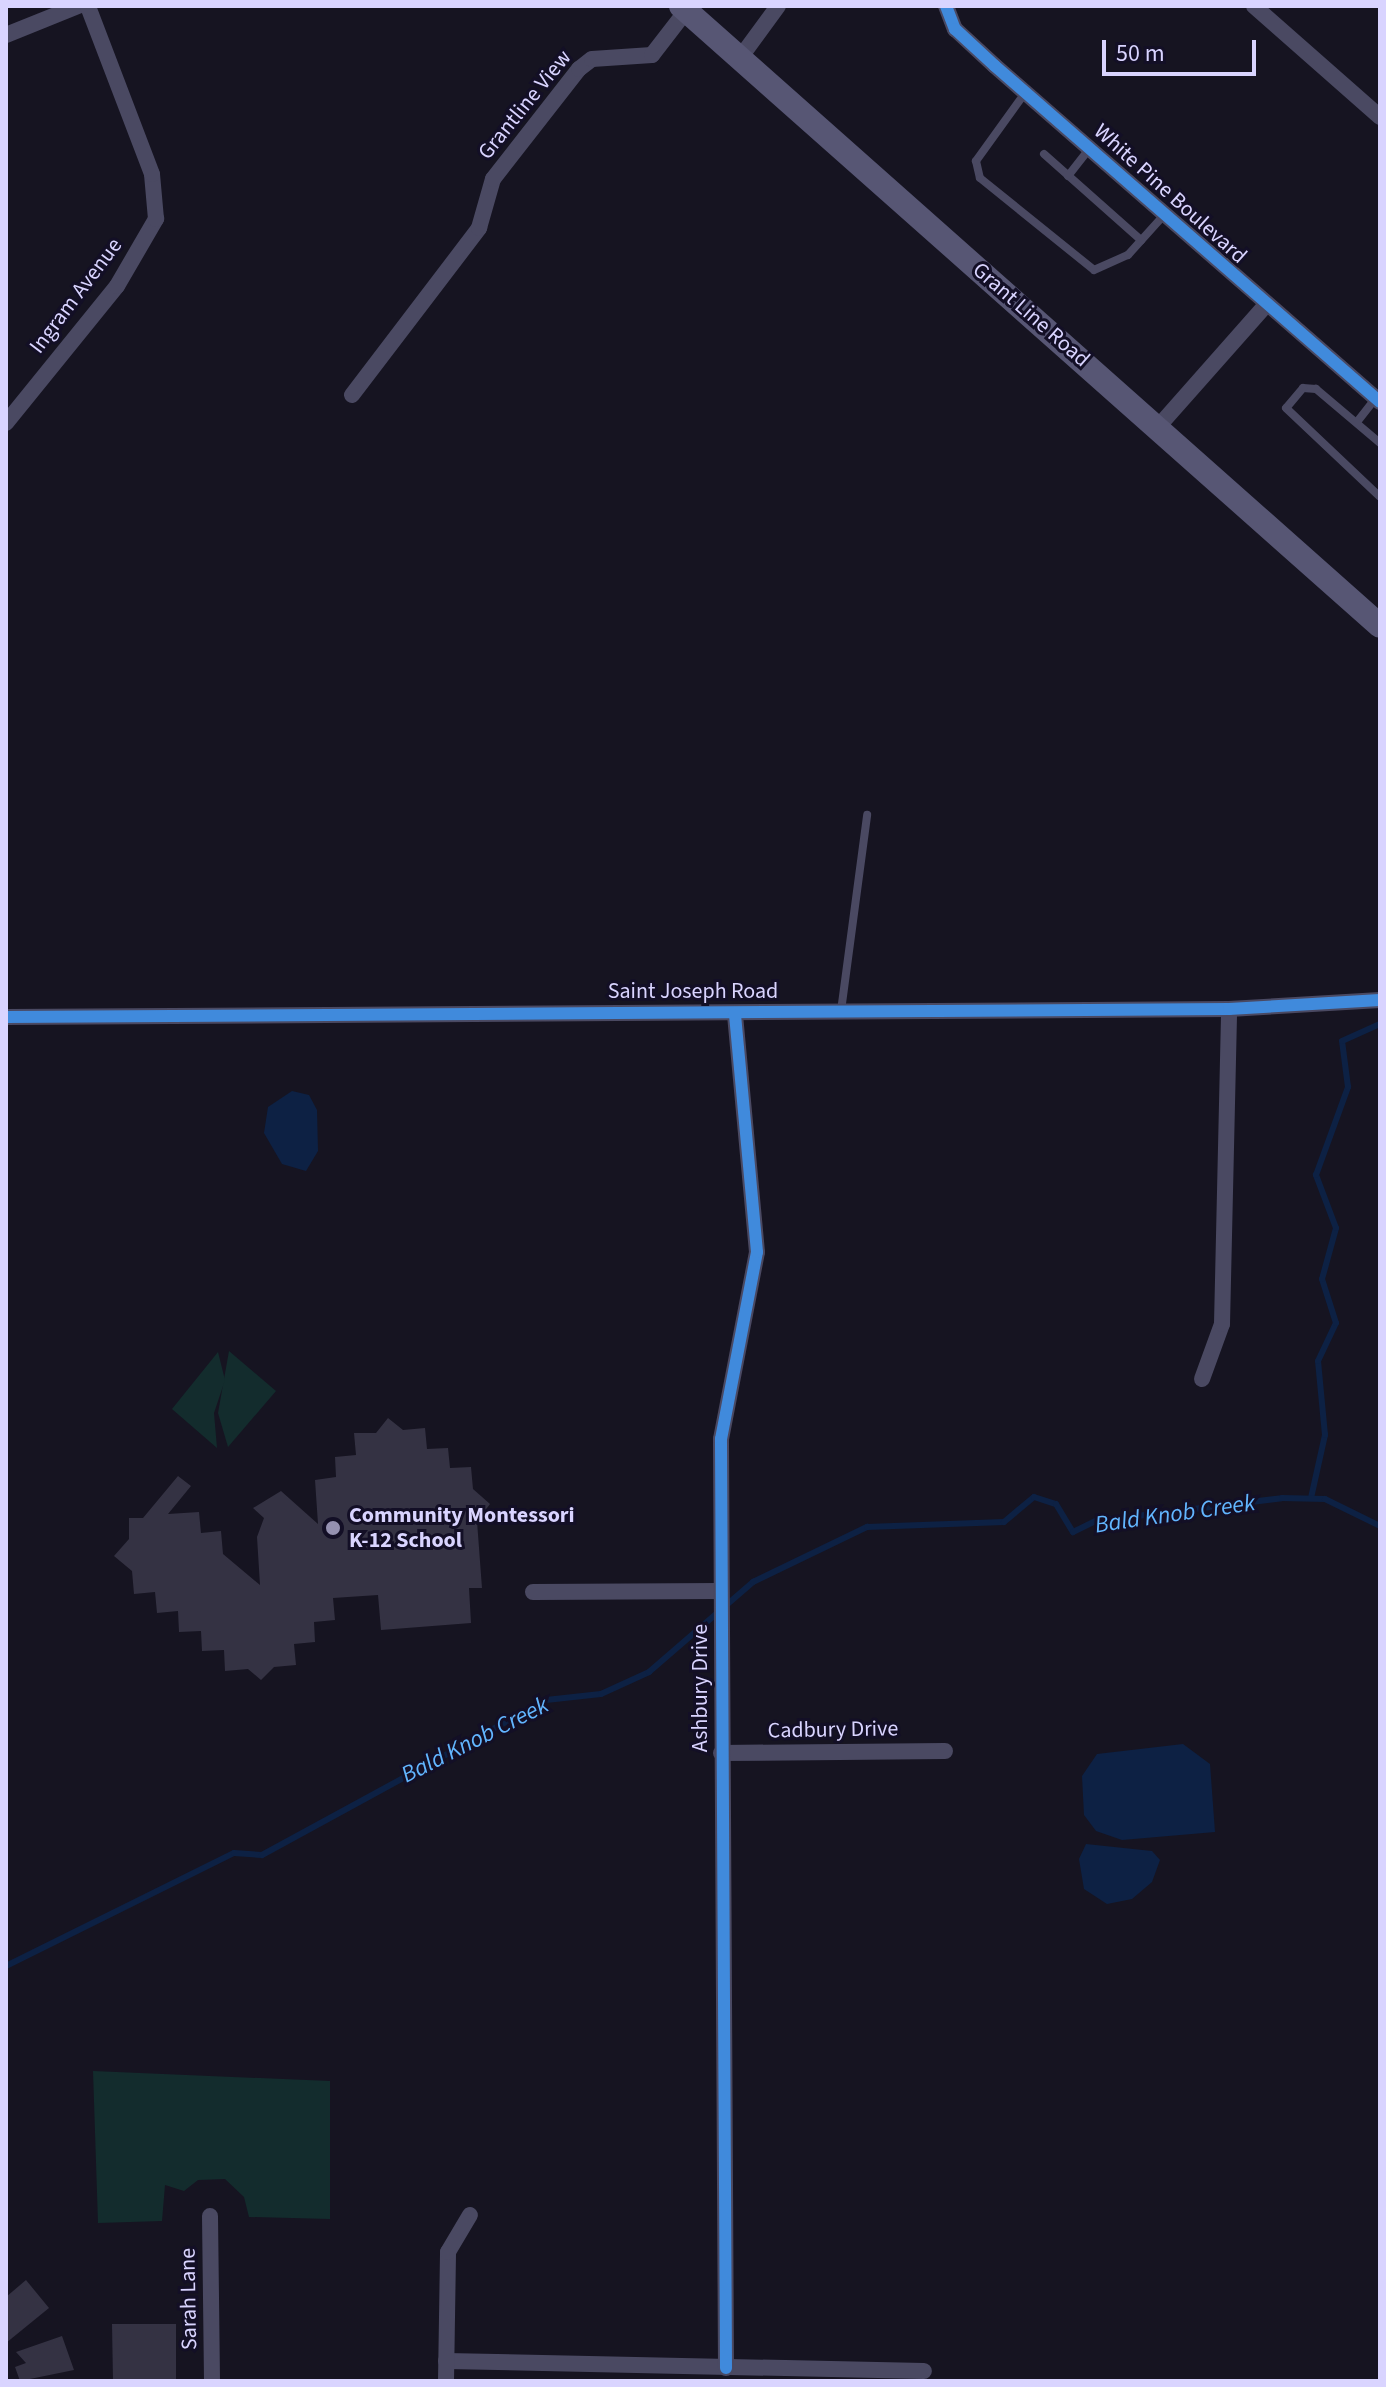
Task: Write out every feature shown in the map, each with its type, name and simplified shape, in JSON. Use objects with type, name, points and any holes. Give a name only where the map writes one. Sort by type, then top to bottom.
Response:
[{"type":"main road","name":"Grant Line Road","points":[[684,8],[1380,626]]},
{"type":"street","points":[[6,35],[78,6]]},
{"type":"street","name":"Ingram Avenue","points":[[6,423],[124,277],[156,219],[152,174],[88,6]]},
{"type":"street","points":[[740,58],[778,6]]},
{"type":"street","name":"White Pine Boulevard","points":[[946,6],[955,29],[1264,307],[1377,401]]},
{"type":"street","points":[[1254,6],[1380,117]]},
{"type":"street","name":"Grantline View","points":[[352,395],[479,228],[493,179],[579,69],[592,59],[652,55],[684,8]]},
{"type":"street","points":[[1158,427],[1264,307]]},
{"type":"street","name":"Saint Joseph Road","points":[[6,1017],[1229,1009],[1380,1000]]},
{"type":"street","points":[[1202,1379],[1222,1324],[1229,1009]]},
{"type":"street","name":"Ashbury Drive","points":[[726,2368],[721,1439],[757,1252],[735,1013]]},
{"type":"street","points":[[533,1592],[720,1593]]},
{"type":"street","name":"Cadbury Drive","points":[[721,1753],[945,1751]]},
{"type":"street","points":[[446,2381],[448,2252],[470,2215]]},
{"type":"street","name":"Sarah Lane","points":[[210,2216],[212,2381]]},
{"type":"street","points":[[446,2361],[924,2371]]},
{"type":"lane","points":[[1025,93],[976,161],[980,178],[1081,267],[1128,255],[1164,215]]},
{"type":"lane","points":[[1068,176],[1089,149]]},
{"type":"lane","points":[[1044,154],[1141,240]]},
{"type":"lane","points":[[1380,443],[1316,389],[1303,388],[1286,408],[1380,497]]},
{"type":"lane","points":[[1357,422],[1377,401]]},
{"type":"lane","points":[[841,1012],[867,815]]},
{"type":"green space","points":[[229,1351],[276,1391],[228,1447],[218,1413]]},
{"type":"green space","points":[[218,1352],[225,1380],[214,1413],[217,1448],[172,1409]]},
{"type":"green space","points":[[93,2071],[330,2081],[330,2219],[249,2217],[244,2197],[225,2179],[198,2180],[184,2191],[165,2185],[162,2221],[98,2223]]},
{"type":"water","points":[[292,1091],[309,1095],[317,1110],[318,1151],[306,1171],[282,1164],[264,1133],[268,1107]]},
{"type":"water","points":[[1183,1744],[1210,1764],[1215,1832],[1122,1840],[1096,1831],[1084,1815],[1082,1776],[1097,1754]]},
{"type":"water","points":[[1086,1844],[1152,1851],[1160,1860],[1152,1882],[1132,1899],[1107,1904],[1084,1889],[1079,1859]]},
{"type":"building","points":[[388,1418],[403,1430],[425,1428],[427,1449],[448,1448],[450,1468],[471,1467],[473,1489],[490,1504],[477,1521],[482,1588],[469,1588],[471,1623],[381,1630],[378,1595],[333,1598],[335,1620],[314,1622],[315,1642],[294,1644],[296,1665],[274,1667],[261,1680],[248,1669],[225,1671],[224,1650],[202,1651],[201,1631],[179,1632],[178,1611],[157,1613],[155,1592],[134,1594],[132,1571],[114,1556],[129,1539],[129,1518],[143,1518],[178,1476],[191,1486],[168,1514],[199,1512],[201,1533],[221,1531],[223,1554],[260,1585],[257,1537],[264,1518],[253,1508],[281,1491],[318,1524],[315,1480],[336,1477],[335,1457],[356,1455],[354,1433],[376,1433]]},
{"type":"building","points":[[26,2280],[49,2308],[6,2343],[6,2297]]},
{"type":"building","points":[[112,2324],[176,2324],[176,2381],[113,2381]]},
{"type":"building","points":[[62,2336],[74,2370],[20,2381],[15,2367],[26,2363],[16,2352]]},
{"type":"waterway","points":[[1311,1498],[1325,1435],[1318,1361],[1336,1323],[1322,1279],[1336,1228],[1316,1175],[1348,1087],[1342,1041],[1380,1024]]},
{"type":"waterway","name":"Bald Knob Creek","points":[[6,1966],[234,1853],[262,1855],[546,1700],[601,1694],[649,1672],[753,1582],[867,1527],[1004,1522],[1034,1497],[1056,1504],[1073,1532],[1096,1521],[1282,1498],[1325,1499],[1380,1526]]},
{"type":"cycle path","points":[[946,6],[955,29],[995,66],[1380,402]]},
{"type":"cycle path","points":[[6,1017],[1229,1009],[1380,1000]]},
{"type":"cycle path","points":[[726,2368],[721,1439],[757,1252],[735,1013]]},
{"type":"place","name":"Community Montessori K-12 School","points":[[333,1528]]}]
